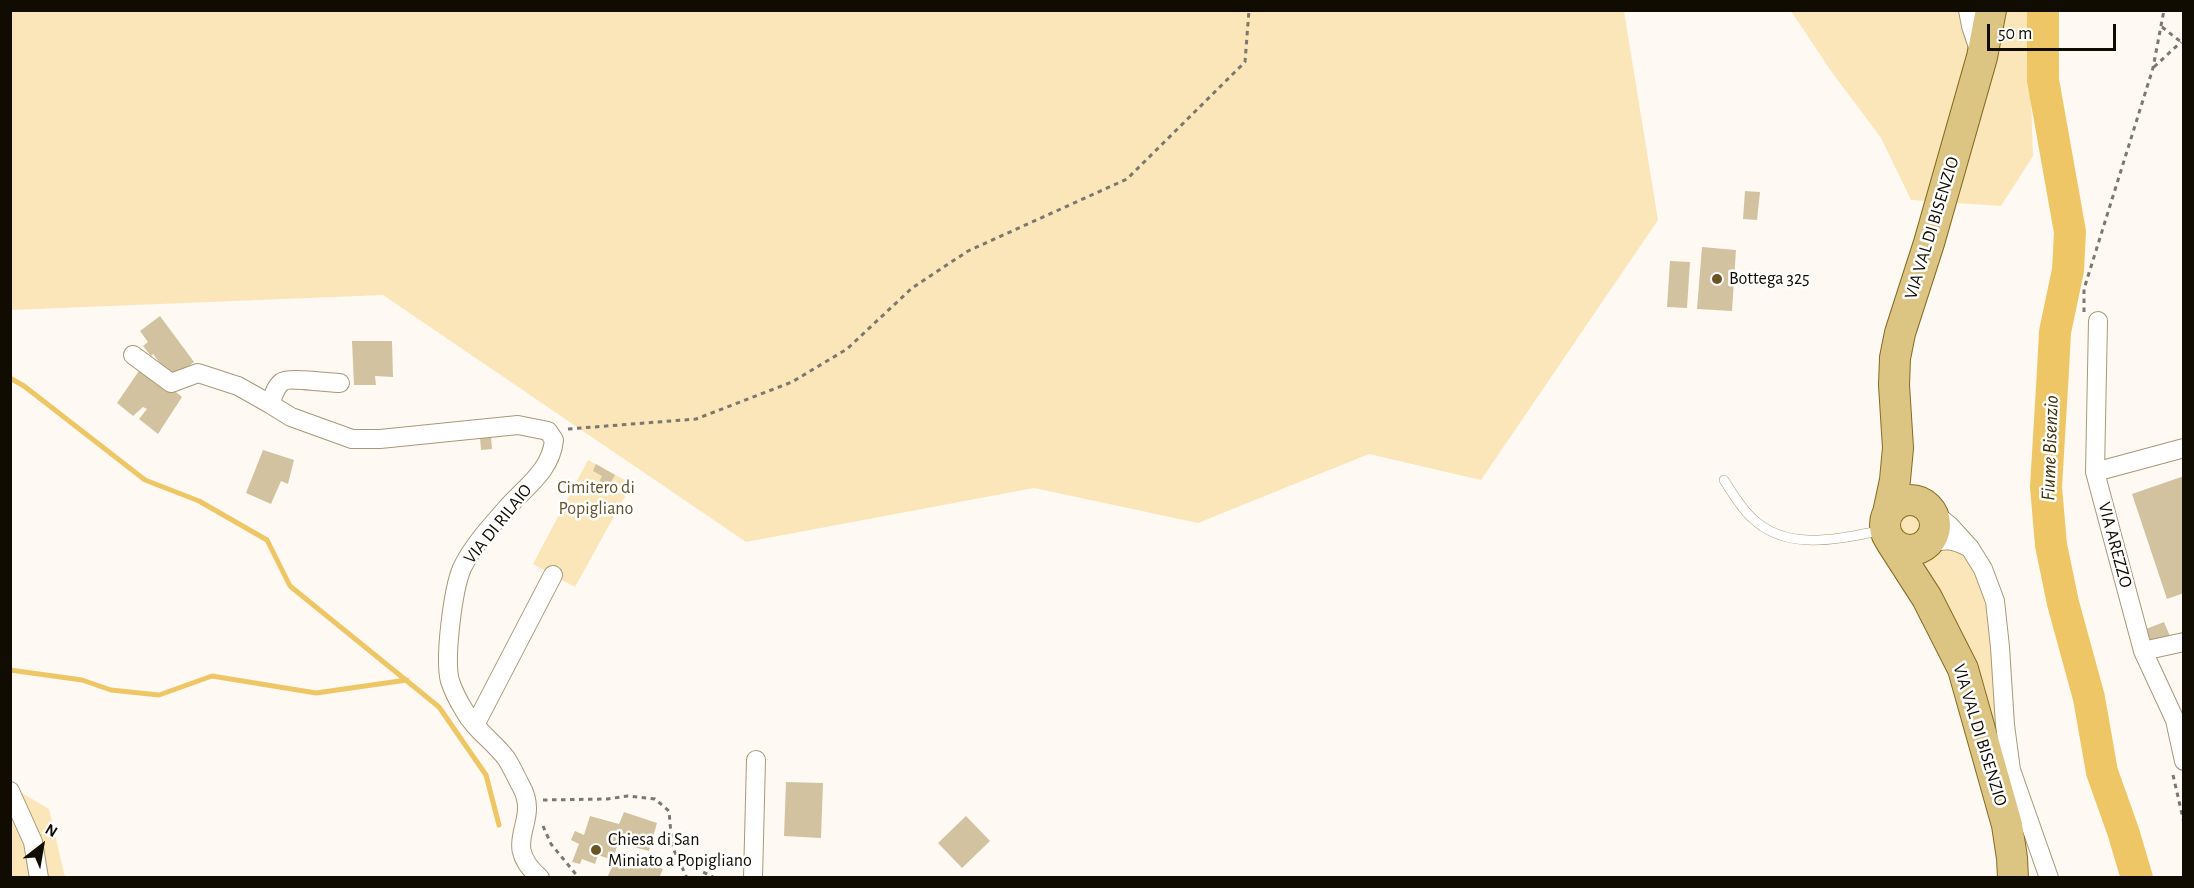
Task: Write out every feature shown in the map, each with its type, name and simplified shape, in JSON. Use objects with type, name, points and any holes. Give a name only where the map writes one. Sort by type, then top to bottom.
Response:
[{"type":"main road","name":"VIA VAL DI BISENZIO","points":[[1898,448],[1894,385],[1900,333],[1929,243],[1982,57],[1991,10]]},
{"type":"main road","points":[[1898,448],[1911,479],[1936,523],[1934,536],[1926,545],[1919,560],[1919,572],[1927,598]]},
{"type":"main road","points":[[1898,448],[1888,528],[1900,548],[1910,551],[1926,545]]},
{"type":"main road","points":[[1927,598],[1888,528],[1890,508],[1900,501],[1913,499],[1929,508]]},
{"type":"main road","name":"VIA VAL DI BISENZIO","points":[[1927,598],[1963,669],[2007,825],[2013,878]]},
{"type":"street","points":[[1968,10],[1982,57]]},
{"type":"street","name":"VIA AREZZO","points":[[2091,316],[2095,472],[2143,651],[2175,720],[2178,765]]},
{"type":"street","points":[[133,355],[171,384],[198,373],[238,386],[291,417],[352,439],[380,439],[518,424],[548,431]]},
{"type":"street","points":[[270,404],[276,389],[282,382],[289,379],[315,383],[340,383]]},
{"type":"street","name":"VIA DI RILAIO","points":[[528,805],[523,788],[505,758],[464,711],[450,680],[449,641],[457,585],[462,567],[481,539],[545,468],[553,451],[554,440],[548,431]]},
{"type":"street","points":[[2095,472],[2184,448]]},
{"type":"street","points":[[1929,508],[1970,548],[1983,569],[1995,601],[2011,770],[2049,878]]},
{"type":"street","points":[[1926,545],[1945,539],[1954,540],[1970,548]]},
{"type":"street","points":[[475,725],[553,575]]},
{"type":"street","points":[[2143,651],[2184,642]]},
{"type":"street","points":[[753,878],[756,760]]},
{"type":"street","points":[[10,791],[33,842],[39,878]]},
{"type":"street","points":[[528,805],[520,838],[522,857],[530,874]]},
{"type":"lane","points":[[1724,480],[1751,518],[1772,534],[1801,540],[1830,540],[1888,528]]},
{"type":"path","points":[[548,431],[696,419],[792,382],[848,349],[912,288],[968,251],[1127,179],[1245,62],[1249,10]]},
{"type":"path","points":[[2091,316],[2084,289],[2153,68],[2164,10]]},
{"type":"path","points":[[2153,68],[2182,41],[2162,27]]},
{"type":"path","points":[[2178,765],[2184,823]]},
{"type":"path","points":[[579,878],[551,844],[540,820],[528,805],[560,798],[607,799],[628,796],[655,799],[669,811],[670,839],[674,854],[687,878]]},
{"type":"path","points":[[679,860],[714,878]]},
{"type":"green space","points":[[10,11],[1624,11],[1658,220],[1481,480],[1369,454],[1198,523],[1034,488],[746,542],[383,295],[11,310]]},
{"type":"green space","points":[[1791,11],[2028,11],[2033,156],[2001,206],[1911,200],[1881,138],[1831,71]]},
{"type":"green space","name":"Cimitero di Popigliano","points":[[588,460],[632,484],[575,587],[533,564]]},
{"type":"green space","points":[[1913,501],[1930,511],[1934,526],[1933,534],[1928,540],[1921,546],[1911,549],[1886,529],[1901,503]]},
{"type":"green space","points":[[1926,548],[1968,551],[1992,601],[2009,771],[1922,572],[1922,561]]},
{"type":"green space","points":[[10,786],[49,809],[65,877],[11,877]]},
{"type":"building","points":[[1745,191],[1760,192],[1757,220],[1743,219]]},
{"type":"building","name":"Bottega 325","points":[[1702,247],[1736,250],[1732,311],[1697,309]]},
{"type":"building","points":[[1670,261],[1690,262],[1687,308],[1667,307]]},
{"type":"building","points":[[160,316],[194,362],[172,379],[153,354],[151,356],[143,346],[148,342],[140,331]]},
{"type":"building","points":[[352,341],[392,341],[393,377],[375,376],[376,385],[354,385]]},
{"type":"building","points":[[143,365],[182,397],[158,434],[139,419],[147,409],[143,407],[133,416],[117,403]]},
{"type":"building","points":[[491,436],[492,449],[481,450],[480,437]]},
{"type":"building","points":[[263,450],[294,460],[288,484],[281,481],[271,504],[246,493]]},
{"type":"building","points":[[596,464],[615,475],[607,489],[598,484],[602,476],[593,471]]},
{"type":"building","points":[[2184,476],[2184,593],[2167,599],[2132,494]]},
{"type":"building","points":[[2164,622],[2170,636],[2152,644],[2146,629]]},
{"type":"building","points":[[786,782],[823,783],[821,838],[784,836]]},
{"type":"building","points":[[624,812],[657,823],[649,851],[618,843],[613,860],[598,855],[595,864],[582,859],[580,864],[572,862],[579,844],[571,840],[575,831],[584,835],[590,816],[619,824]]},
{"type":"building","points":[[966,816],[990,841],[962,868],[938,843]]},
{"type":"building","points":[[626,858],[640,865],[643,859],[663,869],[659,878],[607,878],[615,860],[623,864]]},
{"type":"waterway","name":"Fiume Bisenzio","points":[[2043,10],[2043,80],[2070,232],[2068,270],[2055,332],[2046,487],[2051,545],[2063,603],[2089,698],[2102,772],[2137,878]]},
{"type":"waterway","points":[[10,378],[24,386],[145,480],[199,501],[267,540],[290,586],[439,707],[486,775],[499,825]]},
{"type":"waterway","points":[[10,670],[82,680],[111,690],[159,695],[212,676],[316,693],[407,680]]},
{"type":"place","name":"Bottega 325","points":[[1717,279]]},
{"type":"place","name":"Chiesa di San Miniato a Popigliano","points":[[596,850]]}]
